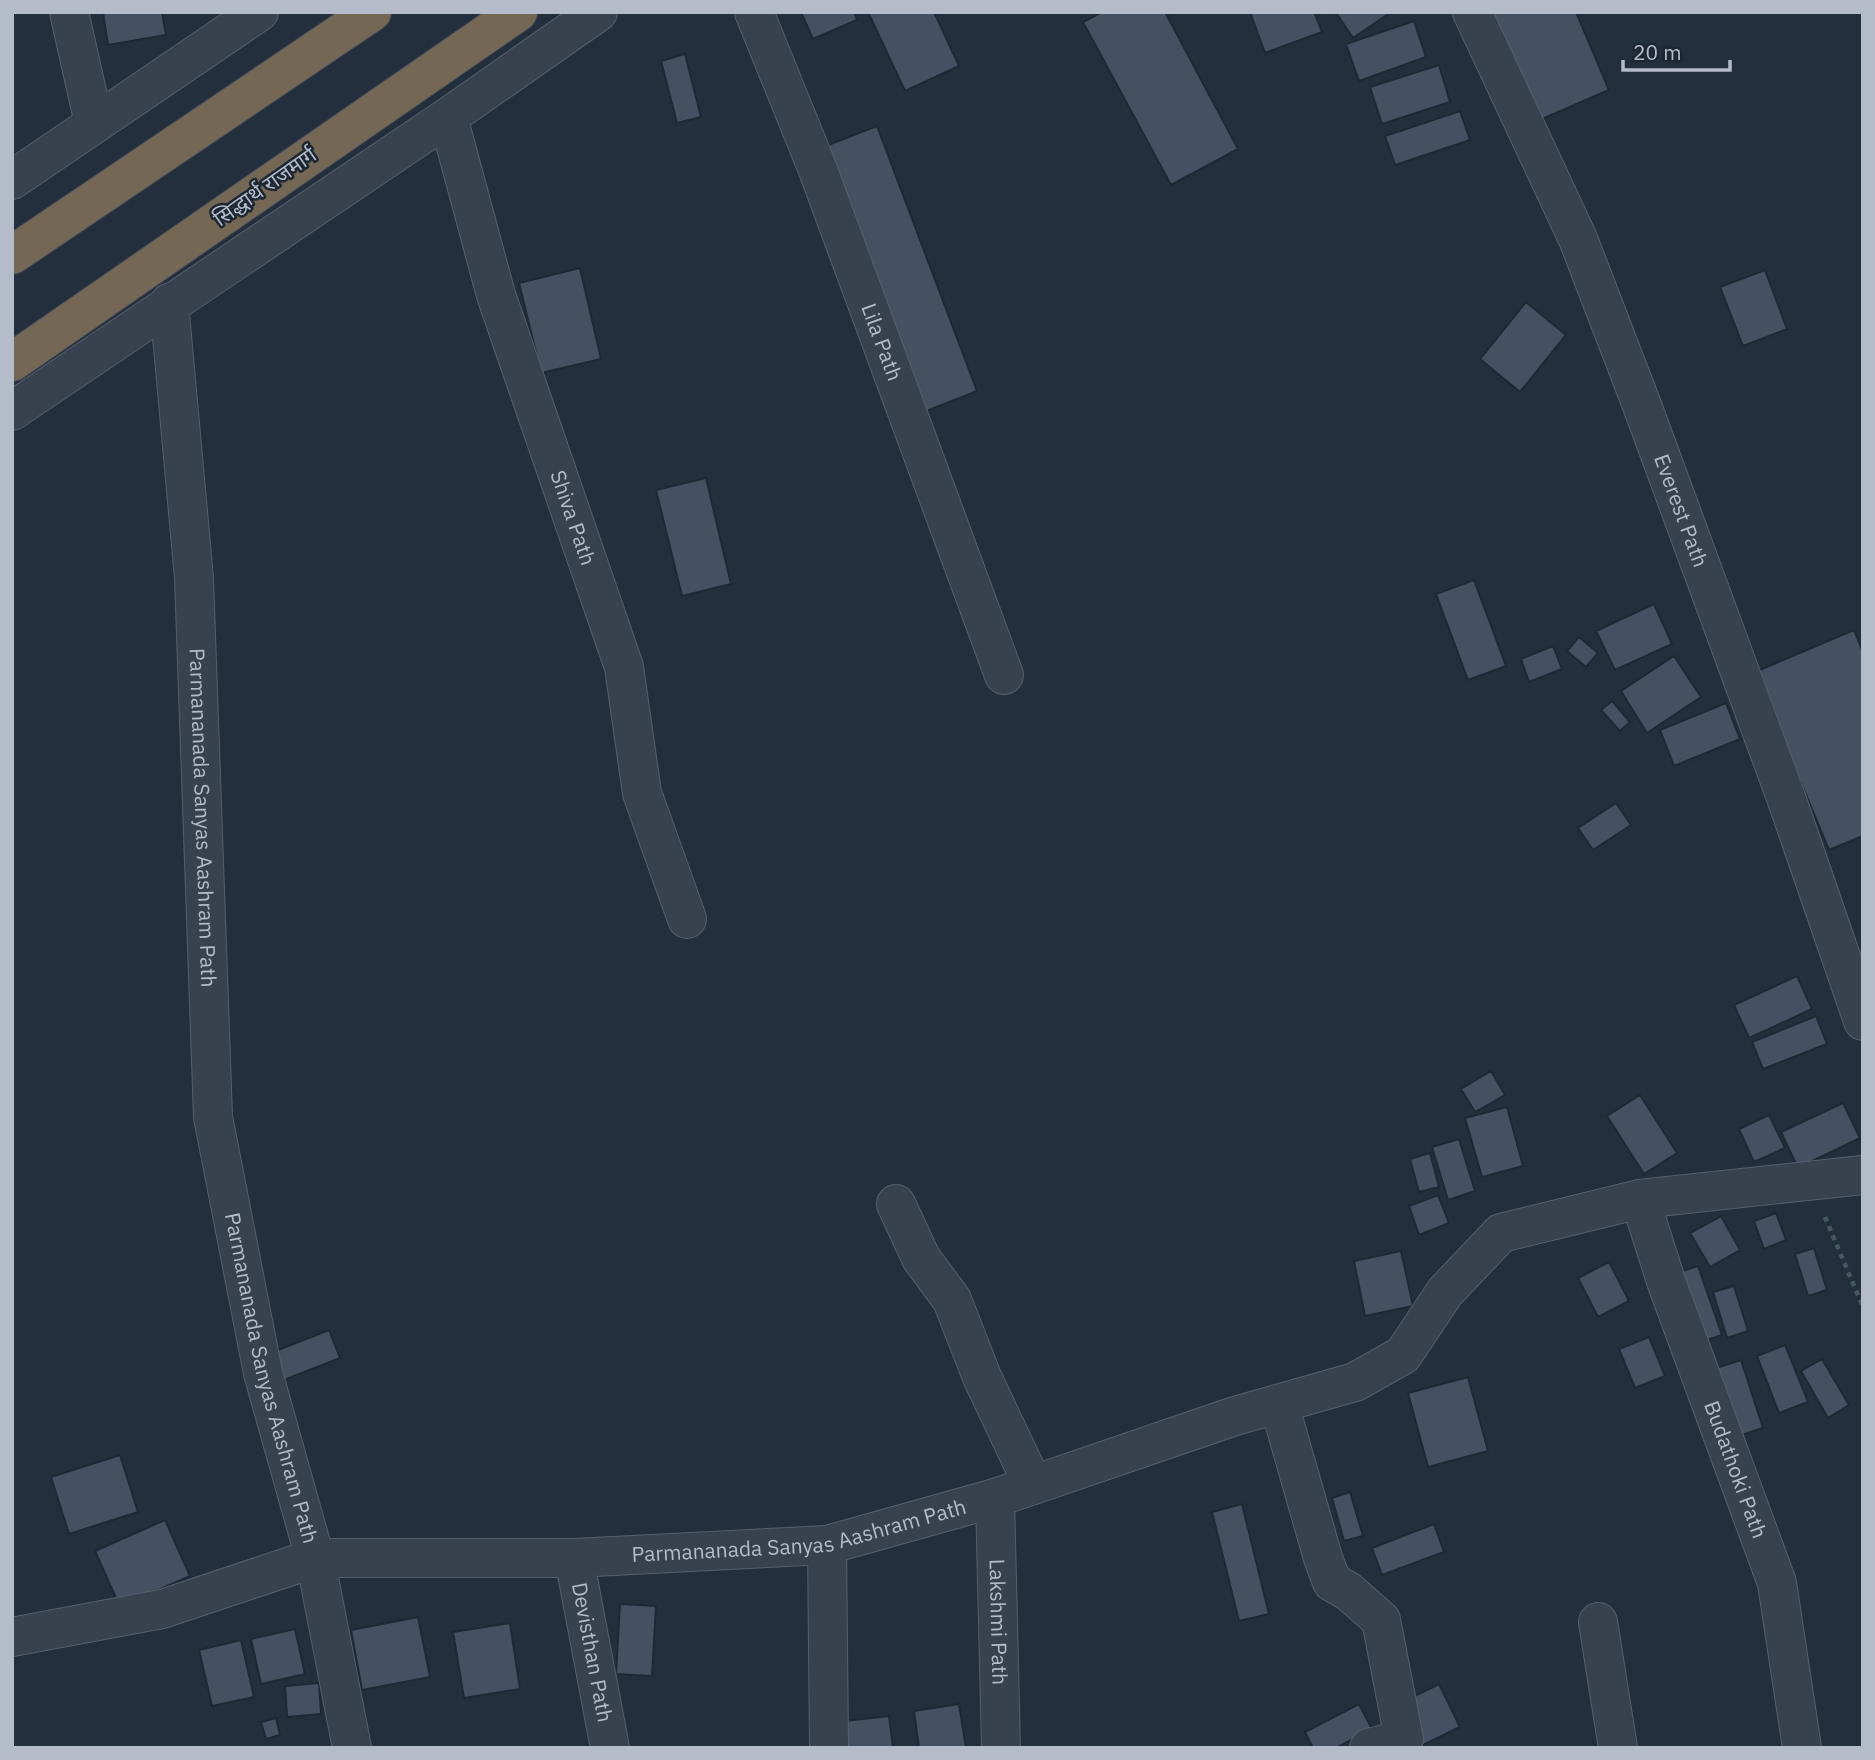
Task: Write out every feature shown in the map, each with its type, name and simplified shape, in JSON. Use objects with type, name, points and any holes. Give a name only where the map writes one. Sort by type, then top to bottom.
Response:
[{"type":"highway","points":[[12,255],[372,12]]},
{"type":"highway","name":"सिद्धार्थ राजमार्ग","points":[[12,362],[518,12]]},
{"type":"street","points":[[69,12],[94,123]]},
{"type":"street","points":[[12,180],[259,12]]},
{"type":"street","points":[[12,411],[448,117],[598,12]]},
{"type":"street","name":"Lila Path","points":[[754,12],[818,170],[1004,675]]},
{"type":"street","name":"Everest Path","points":[[1472,12],[1578,239],[1788,803],[1863,1021]]},
{"type":"street","name":"Shiva Path","points":[[448,117],[496,295],[624,667],[642,793],[687,919]]},
{"type":"street","name":"Parmananada Sanyas Aashram Path","points":[[169,303],[194,578],[213,1117],[264,1373],[315,1558],[574,1558],[827,1545],[995,1498],[1235,1416],[1355,1382],[1403,1355],[1445,1292],[1501,1233],[1640,1199],[1863,1175]]},
{"type":"street","name":"Budathoki Path","points":[[1640,1199],[1665,1281],[1777,1583],[1802,1748]]},
{"type":"street","points":[[896,1204],[921,1258],[952,1300],[982,1377],[1033,1485]]},
{"type":"street","points":[[1279,1404],[1332,1582],[1348,1591],[1381,1620],[1393,1745]]},
{"type":"street","name":"Lakshmi Path","points":[[995,1498],[1000,1748]]},
{"type":"street","points":[[827,1545],[829,1748]]},
{"type":"street","points":[[12,1637],[162,1609],[315,1558],[352,1748]]},
{"type":"street","name":"Devisthan Path","points":[[574,1558],[610,1748]]},
{"type":"street","points":[[1598,1622],[1618,1748]]},
{"type":"path","points":[[1811,1181],[1863,1307]]},
{"type":"building","points":[[103,12],[162,12],[166,35],[108,45]]},
{"type":"building","points":[[801,12],[854,12],[857,20],[813,39]]},
{"type":"building","points":[[868,12],[934,12],[959,66],[905,91]]},
{"type":"building","points":[[1102,12],[1165,12],[1238,149],[1171,185],[1083,22]]},
{"type":"building","points":[[1250,12],[1314,12],[1322,32],[1265,53]]},
{"type":"building","points":[[1391,12],[1353,38],[1337,14]]},
{"type":"building","points":[[1489,12],[1576,12],[1609,90],[1535,122]]},
{"type":"building","points":[[1414,21],[1426,57],[1359,81],[1346,44]]},
{"type":"building","points":[[685,54],[701,117],[677,123],[661,61]]},
{"type":"building","points":[[1439,65],[1450,102],[1382,124],[1370,87]]},
{"type":"building","points":[[1460,111],[1470,140],[1395,165],[1385,136]]},
{"type":"building","points":[[877,126],[977,391],[924,412],[823,147]]},
{"type":"building","points":[[580,268],[601,359],[541,373],[519,283]]},
{"type":"building","points":[[1765,270],[1787,329],[1743,346],[1720,287]]},
{"type":"building","points":[[1526,302],[1566,335],[1520,392],[1480,359]]},
{"type":"building","points":[[706,478],[731,584],[682,596],[656,490]]},
{"type":"building","points":[[1474,580],[1506,666],[1468,680],[1436,594]]},
{"type":"building","points":[[1654,604],[1672,644],[1615,670],[1596,631]]},
{"type":"building","points":[[1854,630],[1863,652],[1863,836],[1829,850],[1755,672]]},
{"type":"building","points":[[1579,637],[1598,653],[1586,667],[1567,651]]},
{"type":"building","points":[[1553,646],[1562,669],[1529,682],[1521,659]]},
{"type":"building","points":[[1674,656],[1701,697],[1647,733],[1621,691]]},
{"type":"building","points":[[1612,701],[1630,722],[1620,731],[1601,710]]},
{"type":"building","points":[[1726,703],[1740,739],[1674,766],[1660,730]]},
{"type":"building","points":[[1616,803],[1631,825],[1593,850],[1578,828]]},
{"type":"building","points":[[1797,976],[1812,1009],[1749,1038],[1734,1005]]},
{"type":"building","points":[[1816,1016],[1827,1044],[1763,1069],[1752,1042]]},
{"type":"building","points":[[1491,1071],[1505,1095],[1475,1112],[1461,1089]]},
{"type":"building","points":[[1640,1095],[1677,1153],[1644,1174],[1607,1116]]},
{"type":"building","points":[[1843,1103],[1860,1138],[1798,1168],[1781,1132]]},
{"type":"building","points":[[1507,1107],[1523,1166],[1482,1177],[1465,1118]]},
{"type":"building","points":[[1769,1115],[1785,1148],[1754,1162],[1739,1129]]},
{"type":"building","points":[[1459,1139],[1475,1191],[1448,1200],[1432,1147]]},
{"type":"building","points":[[1430,1153],[1439,1187],[1419,1192],[1410,1159]]},
{"type":"building","points":[[1438,1195],[1449,1223],[1419,1235],[1409,1206]]},
{"type":"building","points":[[1776,1213],[1786,1240],[1764,1249],[1754,1221]]},
{"type":"building","points":[[1721,1216],[1740,1250],[1710,1267],[1690,1233]]},
{"type":"building","points":[[1814,1248],[1827,1290],[1808,1296],[1795,1254]]},
{"type":"building","points":[[1401,1251],[1413,1306],[1365,1316],[1354,1261]]},
{"type":"building","points":[[1609,1262],[1629,1301],[1598,1317],[1578,1278]]},
{"type":"building","points":[[1698,1266],[1722,1335],[1695,1344],[1671,1275]]},
{"type":"building","points":[[1734,1286],[1748,1331],[1727,1338],[1713,1292]]},
{"type":"building","points":[[329,1330],[340,1358],[284,1380],[273,1352]]},
{"type":"building","points":[[1649,1337],[1665,1376],[1635,1388],[1619,1349]]},
{"type":"building","points":[[1785,1345],[1808,1402],[1779,1413],[1757,1356]]},
{"type":"building","points":[[1822,1359],[1849,1405],[1828,1418],[1801,1371]]},
{"type":"building","points":[[1741,1360],[1763,1428],[1732,1438],[1710,1370]]},
{"type":"building","points":[[1468,1377],[1488,1451],[1428,1467],[1408,1393]]},
{"type":"building","points":[[120,1455],[138,1512],[69,1534],[51,1477]]},
{"type":"building","points":[[1350,1492],[1363,1536],[1344,1541],[1332,1498]]},
{"type":"building","points":[[1242,1504],[1269,1614],[1239,1621],[1212,1512]]},
{"type":"building","points":[[165,1520],[190,1576],[120,1607],[95,1551]]},
{"type":"building","points":[[1434,1524],[1444,1552],[1382,1575],[1372,1548]]},
{"type":"building","points":[[620,1604],[656,1606],[652,1676],[616,1674]]},
{"type":"building","points":[[418,1617],[430,1677],[362,1690],[351,1630]]},
{"type":"building","points":[[510,1623],[520,1689],[464,1698],[453,1632]]},
{"type":"building","points":[[295,1629],[305,1674],[261,1684],[251,1639]]},
{"type":"building","points":[[241,1640],[254,1697],[212,1706],[199,1650]]},
{"type":"building","points":[[319,1683],[321,1714],[287,1717],[285,1686]]},
{"type":"building","points":[[1439,1684],[1460,1727],[1419,1747],[1398,1704]]},
{"type":"building","points":[[959,1704],[966,1748],[919,1748],[914,1711]]},
{"type":"building","points":[[1359,1704],[1372,1729],[1336,1748],[1313,1748],[1305,1732]]},
{"type":"building","points":[[889,1716],[893,1748],[840,1748],[836,1722]]},
{"type":"building","points":[[276,1718],[280,1735],[266,1739],[261,1722]]}]
